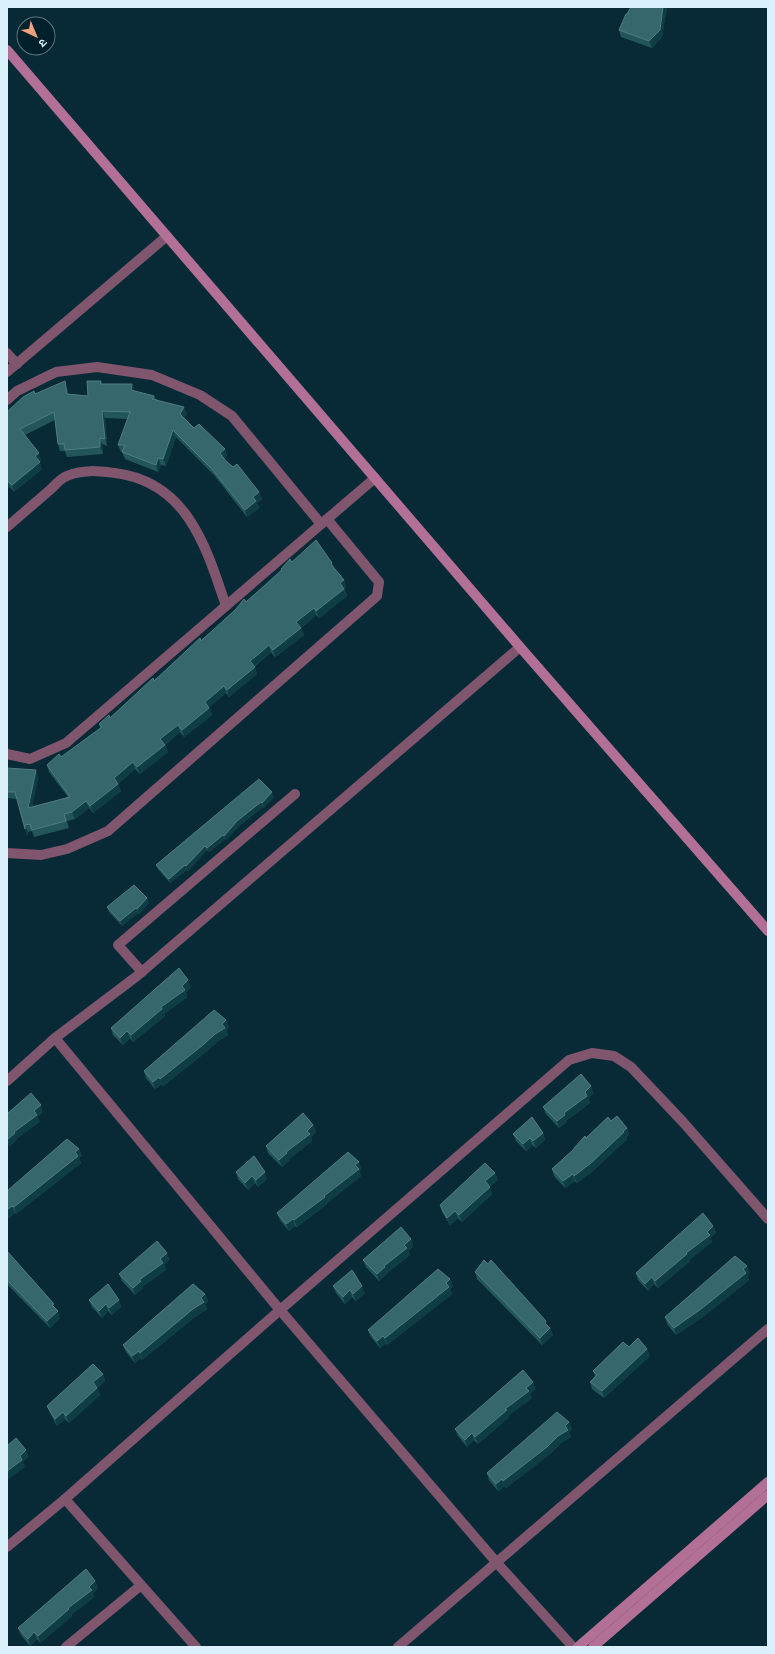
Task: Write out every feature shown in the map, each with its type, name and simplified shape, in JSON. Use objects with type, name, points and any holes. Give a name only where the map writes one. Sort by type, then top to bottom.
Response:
[{"type":"street","points":[[7,50],[520,647],[768,932]]},
{"type":"street","points":[[7,372],[167,236]]},
{"type":"street","points":[[7,353],[17,364]]},
{"type":"street","points":[[7,400],[17,391],[56,372],[97,367],[152,375],[200,395],[232,416],[324,522],[379,582],[377,596],[108,831],[67,849],[41,854],[7,853]]},
{"type":"street","points":[[7,527],[66,476],[90,470],[128,475],[158,487],[181,507],[197,530],[210,557],[226,606]]},
{"type":"street","points":[[7,754],[30,759],[66,743],[375,478]]},
{"type":"street","points":[[7,1080],[55,1038],[142,972],[520,647]]},
{"type":"street","points":[[142,972],[118,945],[295,794]]},
{"type":"street","points":[[55,1038],[280,1310],[497,1563],[573,1647]]},
{"type":"street","points":[[7,1547],[569,1060],[592,1052],[614,1056],[631,1067],[683,1122],[768,1219]]},
{"type":"street","points":[[398,1647],[768,1329]]},
{"type":"street","points":[[578,1647],[768,1482]]},
{"type":"street","points":[[64,1499],[196,1647]]},
{"type":"street","points":[[593,1647],[766,1500]]},
{"type":"street","points":[[66,1647],[140,1586]]},
{"type":"building","points":[[631,7],[663,7],[660,30],[649,41],[619,30]]},
{"type":"building","points":[[65,381],[67,394],[88,396],[87,381],[101,381],[100,384],[132,384],[131,390],[154,396],[152,399],[184,407],[180,414],[194,428],[199,424],[225,449],[220,453],[226,461],[233,467],[237,464],[259,492],[253,497],[256,501],[245,510],[211,468],[173,430],[163,459],[158,458],[156,465],[122,452],[125,445],[118,445],[130,412],[102,411],[105,439],[100,438],[100,447],[65,450],[64,444],[58,444],[54,412],[20,429],[39,453],[35,456],[40,462],[12,485],[7,480],[7,412],[23,397],[34,391],[35,394]]},
{"type":"building","points":[[316,540],[332,563],[331,564],[344,580],[340,583],[344,589],[316,611],[314,608],[296,622],[301,628],[273,650],[269,645],[250,661],[255,667],[227,690],[224,686],[205,702],[209,708],[182,730],[178,725],[160,739],[165,745],[137,767],[133,762],[114,778],[118,784],[90,806],[86,801],[72,812],[64,814],[66,821],[32,830],[30,824],[25,825],[25,829],[15,792],[7,792],[7,768],[36,770],[28,808],[70,797],[47,765],[59,754],[61,757],[102,727],[99,724],[109,715],[110,718],[153,678],[154,681],[200,638],[201,641],[236,609],[244,599],[246,602],[282,570],[281,569],[290,559],[292,562]]},
{"type":"building","points":[[259,779],[272,792],[262,803],[261,802],[237,821],[224,836],[223,835],[207,848],[205,846],[186,866],[185,865],[169,879],[156,865]]},
{"type":"building","points":[[134,885],[147,898],[137,909],[136,908],[120,921],[107,907]]},
{"type":"building","points":[[179,968],[188,980],[182,986],[185,990],[161,1007],[162,1009],[131,1035],[127,1031],[120,1038],[111,1028]]},
{"type":"building","points":[[214,1010],[226,1020],[222,1024],[225,1028],[215,1034],[160,1079],[159,1077],[153,1082],[144,1071]]},
{"type":"building","points":[[581,1074],[591,1086],[585,1092],[587,1096],[564,1113],[565,1115],[557,1121],[543,1107]]},
{"type":"building","points":[[31,1093],[41,1105],[34,1111],[37,1115],[14,1132],[15,1133],[7,1140],[7,1114]]},
{"type":"building","points":[[303,1113],[313,1125],[307,1131],[310,1134],[286,1152],[287,1153],[279,1160],[266,1146]]},
{"type":"building","points":[[617,1116],[627,1128],[623,1131],[624,1132],[591,1163],[574,1176],[573,1174],[563,1181],[552,1169],[574,1149],[585,1136],[586,1138],[608,1117],[611,1121]]},
{"type":"building","points":[[532,1117],[543,1133],[533,1141],[530,1138],[523,1144],[513,1134]]},
{"type":"building","points":[[67,1139],[79,1149],[75,1152],[78,1156],[14,1207],[12,1206],[7,1210],[7,1191]]},
{"type":"building","points":[[348,1152],[359,1162],[355,1165],[359,1169],[324,1196],[325,1197],[294,1220],[293,1219],[286,1224],[277,1213]]},
{"type":"building","points":[[254,1156],[265,1172],[256,1180],[252,1176],[245,1183],[236,1172]]},
{"type":"building","points":[[485,1163],[495,1173],[485,1181],[490,1187],[459,1215],[455,1211],[447,1218],[440,1205]]},
{"type":"building","points":[[703,1213],[713,1226],[707,1232],[710,1235],[686,1253],[687,1254],[655,1281],[652,1277],[645,1284],[636,1273]]},
{"type":"building","points":[[401,1227],[411,1239],[404,1245],[407,1248],[384,1266],[385,1267],[377,1274],[363,1260]]},
{"type":"building","points":[[157,1241],[167,1253],[160,1259],[163,1263],[139,1280],[141,1281],[133,1288],[119,1274]]},
{"type":"building","points":[[7,1251],[54,1304],[52,1305],[58,1311],[47,1321],[7,1280]]},
{"type":"building","points":[[735,1256],[747,1266],[743,1269],[746,1273],[701,1309],[674,1328],[665,1317]]},
{"type":"building","points":[[484,1260],[488,1264],[491,1260],[546,1321],[545,1323],[550,1328],[540,1338],[475,1272]]},
{"type":"building","points":[[438,1269],[450,1279],[446,1283],[449,1287],[385,1338],[383,1336],[377,1341],[368,1330]]},
{"type":"building","points":[[352,1270],[362,1286],[353,1294],[350,1290],[343,1297],[333,1286]]},
{"type":"building","points":[[108,1284],[119,1300],[109,1308],[106,1304],[99,1311],[89,1300]]},
{"type":"building","points":[[193,1284],[205,1294],[201,1298],[204,1302],[193,1309],[140,1353],[139,1351],[132,1356],[123,1345]]},
{"type":"building","points":[[638,1338],[647,1349],[602,1391],[590,1382],[597,1375],[593,1371],[623,1342],[629,1347]]},
{"type":"building","points":[[93,1364],[103,1374],[93,1382],[97,1388],[66,1416],[63,1412],[55,1419],[47,1406]]},
{"type":"building","points":[[523,1370],[533,1382],[526,1388],[529,1391],[505,1409],[507,1410],[475,1437],[472,1433],[465,1440],[455,1429]]},
{"type":"building","points":[[557,1412],[569,1422],[565,1426],[568,1430],[558,1436],[547,1447],[503,1481],[502,1479],[496,1484],[487,1473]]},
{"type":"building","points":[[16,1438],[26,1450],[20,1456],[22,1460],[7,1471],[7,1446]]},
{"type":"building","points":[[86,1569],[95,1581],[89,1587],[92,1590],[68,1608],[69,1609],[38,1636],[34,1632],[28,1639],[18,1628]]}]
